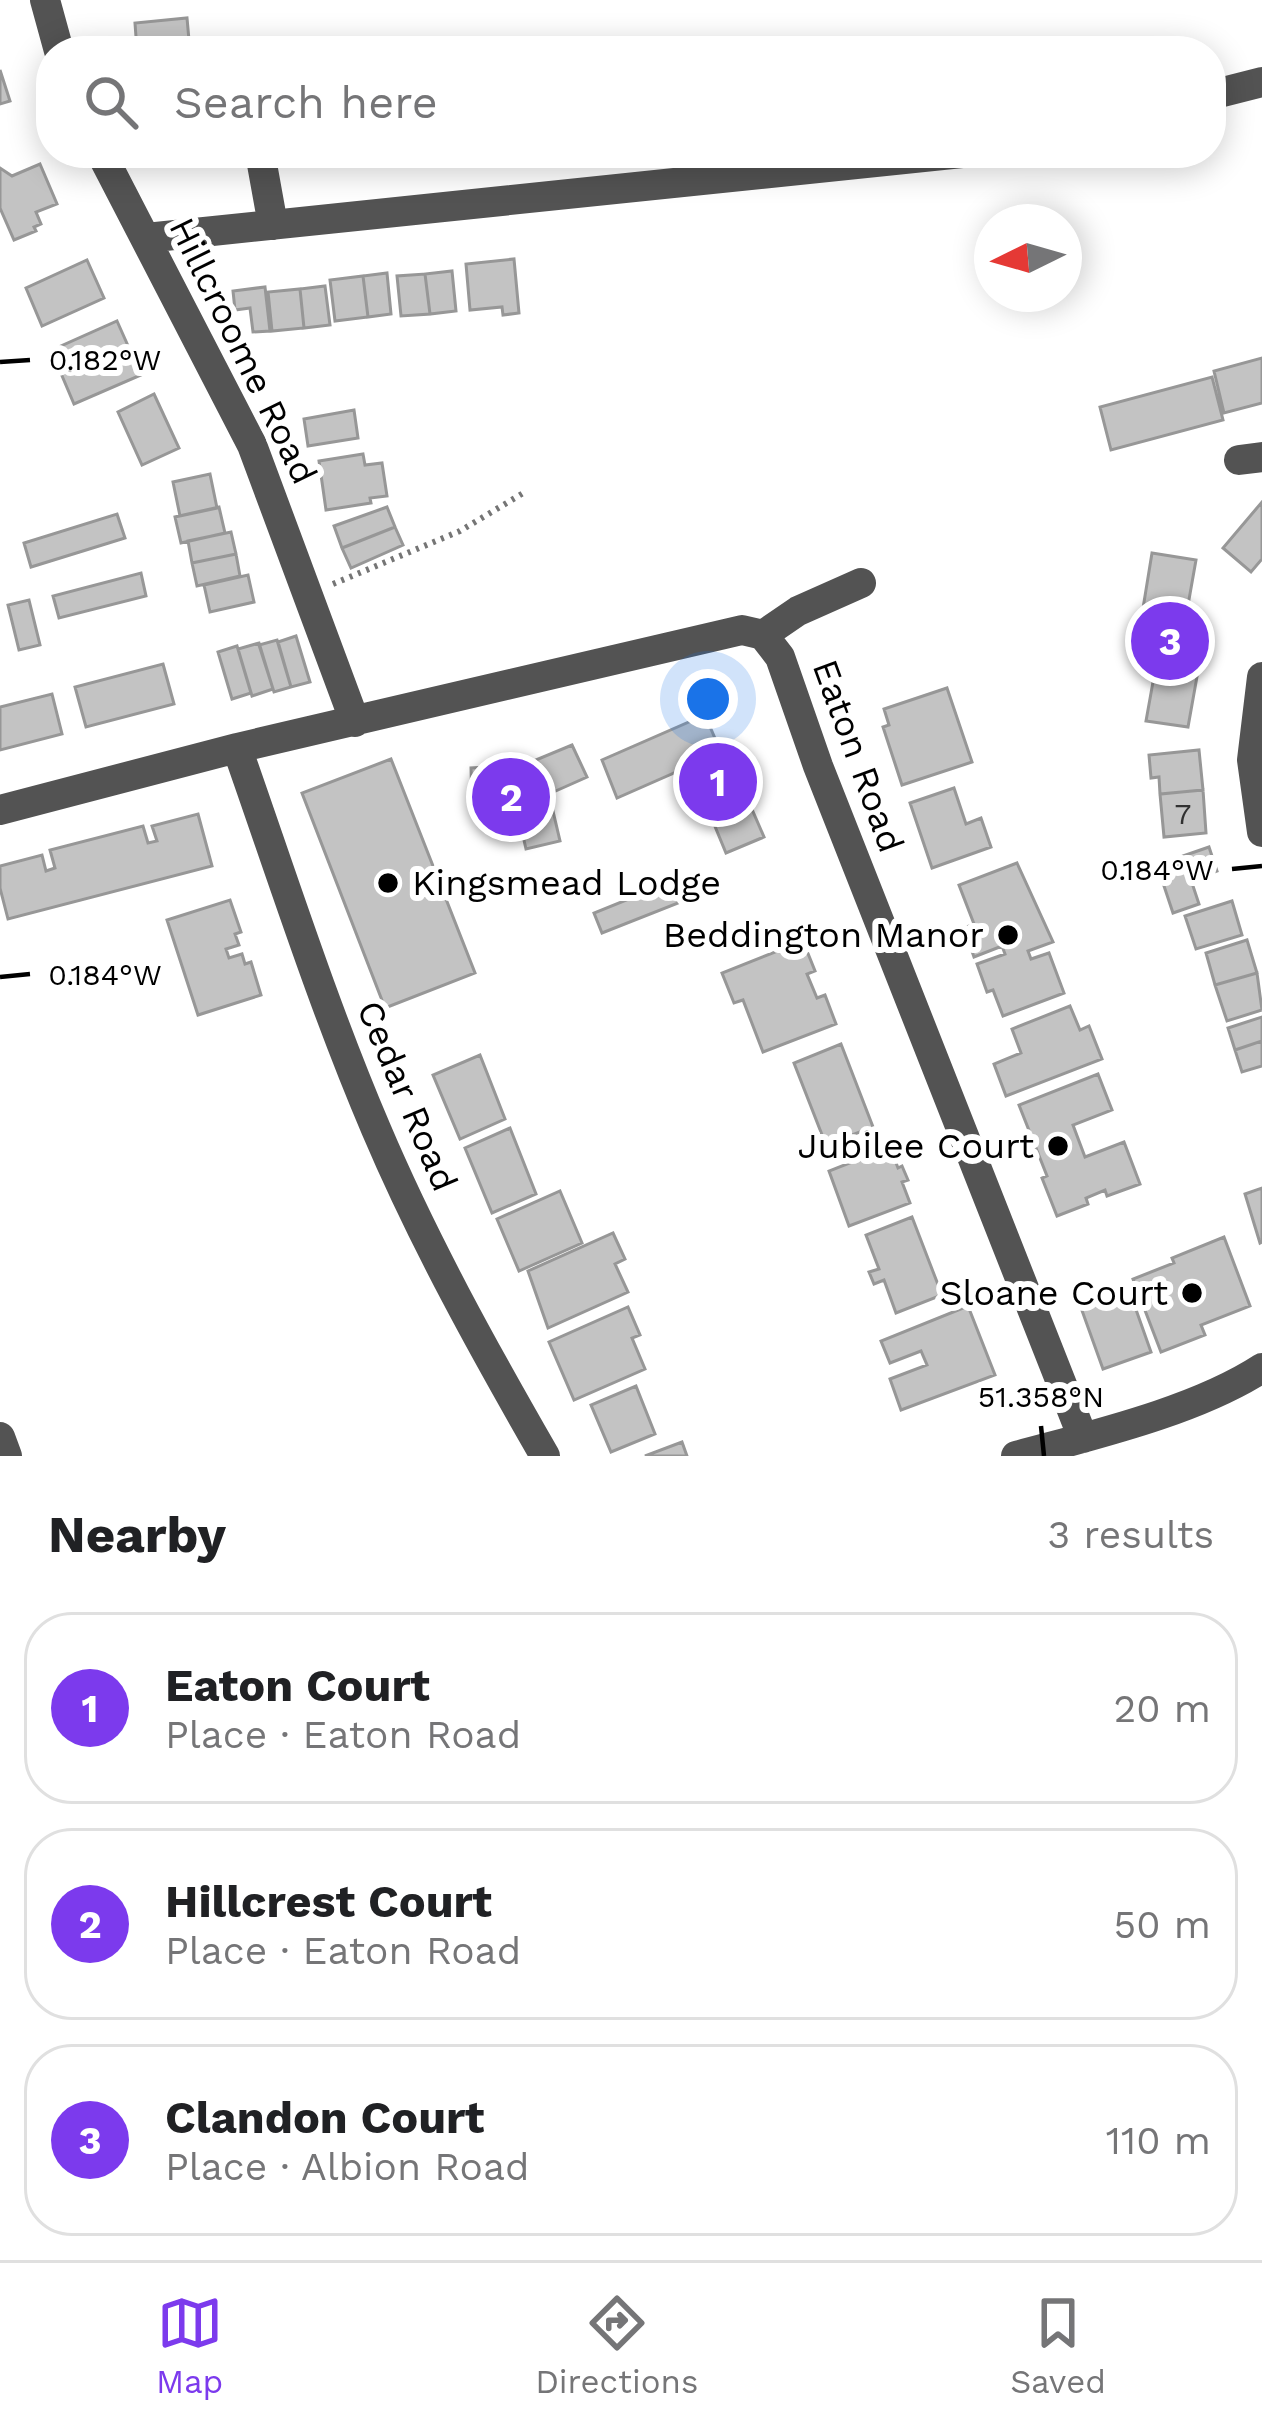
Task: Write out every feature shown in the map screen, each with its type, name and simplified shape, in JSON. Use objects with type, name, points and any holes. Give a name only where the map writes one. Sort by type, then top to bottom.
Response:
[{"type":"street","points":[[45,0],[55,36]]},
{"type":"street","points":[[1226,91],[1262,82]]},
{"type":"street","name":"Hillcroome Road","points":[[109,168],[252,445],[355,722]]},
{"type":"street","points":[[262,168],[272,225]]},
{"type":"street","points":[[146,238],[818,168]]},
{"type":"street","points":[[763,635],[798,610],[861,583]]},
{"type":"street","name":"Eaton Road","points":[[0,810],[237,748],[742,630],[763,635],[780,657],[818,766],[1083,1438]]},
{"type":"street","points":[[1262,677],[1252,760],[1262,832]]},
{"type":"street","name":"Cedar Road","points":[[237,748],[377,1132],[478,1339],[545,1456]]},
{"type":"street","points":[[1016,1456],[1233,1387],[1262,1368]]},
{"type":"street","points":[[0,1437],[7,1456]]},
{"type":"path","points":[[307,594],[460,531],[525,492]]},
{"type":"building","points":[[187,18],[189,36],[136,36],[135,23]]},
{"type":"building","points":[[0,70],[10,101],[0,104]]},
{"type":"building","points":[[36,166],[42,168],[57,204],[36,212],[41,224],[34,227],[36,231],[14,240],[0,208],[0,168],[12,176]]},
{"type":"building","points":[[514,259],[519,313],[503,315],[502,307],[470,310],[466,264]]},
{"type":"building","points":[[87,260],[104,298],[42,326],[26,288]]},
{"type":"building","points":[[452,271],[456,311],[430,314],[425,274]]},
{"type":"building","points":[[387,273],[391,314],[368,317],[363,276]]},
{"type":"building","points":[[425,274],[430,314],[401,316],[397,276]]},
{"type":"building","points":[[363,276],[368,317],[335,321],[330,280]]},
{"type":"building","points":[[325,286],[330,325],[304,328],[300,289]]},
{"type":"building","points":[[265,287],[270,331],[253,332],[250,308],[235,310],[233,291]]},
{"type":"building","points":[[300,289],[304,328],[272,331],[268,292]]},
{"type":"building","points":[[117,321],[141,375],[74,404],[57,364],[67,359],[61,346]]},
{"type":"building","points":[[1262,358],[1262,403],[1224,413],[1214,371]]},
{"type":"building","points":[[1212,377],[1223,420],[1111,450],[1100,407]]},
{"type":"building","points":[[154,394],[179,448],[142,465],[118,412]]},
{"type":"building","points":[[354,410],[358,438],[308,446],[304,419]]},
{"type":"building","points":[[363,454],[365,465],[382,463],[387,496],[326,510],[319,461]]},
{"type":"building","points":[[210,474],[217,508],[180,516],[173,482]]},
{"type":"building","points":[[1262,502],[1262,559],[1251,572],[1223,548]]},
{"type":"building","points":[[219,507],[225,533],[181,543],[175,517]]},
{"type":"building","points":[[387,507],[395,527],[342,548],[334,526]]},
{"type":"building","points":[[117,514],[125,538],[31,567],[24,543]]},
{"type":"building","points":[[395,527],[403,545],[351,568],[342,548]]},
{"type":"building","points":[[231,532],[236,554],[192,563],[188,541]]},
{"type":"building","points":[[1152,553],[1196,560],[1182,639],[1203,643],[1188,727],[1146,721],[1160,643],[1138,639]]},
{"type":"building","points":[[236,554],[240,576],[197,586],[192,563]]},
{"type":"building","points":[[141,573],[146,596],[59,618],[53,596]]},
{"type":"building","points":[[248,575],[254,602],[210,612],[204,585]]},
{"type":"building","points":[[29,600],[40,645],[19,650],[8,605]]},
{"type":"building","points":[[296,636],[310,682],[291,687],[278,642]]},
{"type":"building","points":[[277,640],[291,687],[274,692],[259,645]]},
{"type":"building","points":[[259,643],[273,689],[252,696],[238,649]]},
{"type":"building","points":[[237,646],[251,693],[232,699],[218,652]]},
{"type":"building","points":[[163,664],[174,704],[86,727],[75,687]]},
{"type":"building","points":[[947,688],[972,762],[902,785],[883,727],[889,725],[884,709]]},
{"type":"building","points":[[52,694],[62,734],[0,750],[0,707]]},
{"type":"building","points":[[705,715],[723,757],[728,754],[764,837],[726,853],[690,766],[617,798],[602,760]]},
{"type":"building","points":[[572,745],[587,777],[549,794],[560,841],[526,849],[515,801],[472,806],[471,768],[524,765]]},
{"type":"building","points":[[1199,750],[1203,790],[1160,794],[1159,777],[1151,778],[1149,755]]},
{"type":"building","name":"Kingsmead Lodge","points":[[391,759],[475,973],[385,1008],[302,793]]},
{"type":"building","points":[[954,788],[966,824],[981,818],[991,847],[932,868],[910,803]]},
{"type":"building","points":[[1203,790],[1206,833],[1164,837],[1160,794]]},
{"type":"building","points":[[198,814],[212,866],[8,919],[0,866],[42,855],[46,871],[55,868],[50,850],[143,826],[148,843],[157,841],[152,826]]},
{"type":"building","points":[[1209,847],[1217,871],[1191,880],[1199,904],[1173,913],[1157,865]]},
{"type":"building","name":"Beddington Manor","points":[[1017,863],[1053,942],[1028,951],[1031,959],[1049,953],[1064,993],[1003,1016],[977,964],[1005,954],[1002,946],[974,957],[964,928],[974,924],[959,885]]},
{"type":"building","points":[[688,875],[696,896],[602,933],[594,913]]},
{"type":"building","points":[[230,900],[241,932],[235,934],[239,945],[226,949],[229,958],[242,954],[245,964],[251,962],[261,995],[198,1015],[167,920]]},
{"type":"building","points":[[1232,901],[1242,935],[1196,949],[1185,916]]},
{"type":"building","points":[[1247,940],[1257,973],[1215,985],[1206,953]]},
{"type":"building","points":[[803,941],[815,971],[807,974],[817,998],[825,995],[836,1024],[763,1052],[743,1000],[734,1003],[722,973]]},
{"type":"building","points":[[1257,973],[1262,1010],[1227,1021],[1215,985]]},
{"type":"building","points":[[1070,1006],[1080,1030],[1089,1026],[1102,1059],[1006,1096],[994,1064],[1021,1053],[1012,1029]]},
{"type":"building","points":[[1262,1017],[1262,1041],[1235,1050],[1228,1028]]},
{"type":"building","points":[[1262,1041],[1262,1066],[1242,1072],[1235,1050]]},
{"type":"building","points":[[841,1044],[873,1127],[826,1145],[794,1063]]},
{"type":"building","points":[[480,1055],[505,1119],[460,1139],[433,1075]]},
{"type":"building","name":"Jubilee Court","points":[[1098,1074],[1112,1110],[1073,1125],[1085,1157],[1124,1142],[1140,1184],[1107,1196],[1105,1190],[1086,1198],[1088,1204],[1057,1216],[1019,1105]]},
{"type":"building","points":[[510,1128],[536,1194],[492,1213],[465,1148]]},
{"type":"building","points":[[890,1147],[908,1180],[902,1182],[910,1203],[849,1226],[829,1171]]},
{"type":"building","points":[[1262,1188],[1262,1242],[1260,1243],[1245,1194]]},
{"type":"building","points":[[560,1191],[582,1243],[519,1271],[497,1219]]},
{"type":"building","points":[[912,1217],[942,1295],[896,1313],[884,1280],[874,1284],[869,1272],[879,1269],[866,1235]]},
{"type":"building","points":[[613,1233],[625,1259],[615,1264],[628,1292],[548,1328],[528,1271]]},
{"type":"building","name":"Sloane Court","points":[[1224,1237],[1250,1306],[1201,1325],[1205,1335],[1161,1352],[1133,1279]]},
{"type":"building","points":[[1128,1287],[1151,1352],[1103,1369],[1080,1305]]},
{"type":"building","points":[[968,1306],[995,1375],[901,1410],[890,1379],[927,1365],[921,1351],[890,1363],[881,1341]]},
{"type":"building","points":[[628,1307],[640,1335],[632,1338],[645,1369],[574,1400],[549,1342]]},
{"type":"building","points":[[636,1386],[655,1434],[611,1452],[591,1405]]},
{"type":"building","points":[[682,1442],[687,1456],[645,1456]]},
{"type":"place","name":"Clandon Court","points":[[1170,641]]},
{"type":"place","name":"Eaton Court","points":[[718,782]]},
{"type":"place","name":"Hillcrest Court","points":[[511,797]]},
{"type":"place","name":"Kingsmead Lodge","points":[[388,883]]},
{"type":"place","name":"Beddington Manor","points":[[1008,935]]},
{"type":"place","name":"Jubilee Court","points":[[1058,1146]]},
{"type":"place","name":"Sloane Court","points":[[1192,1293]]}]
